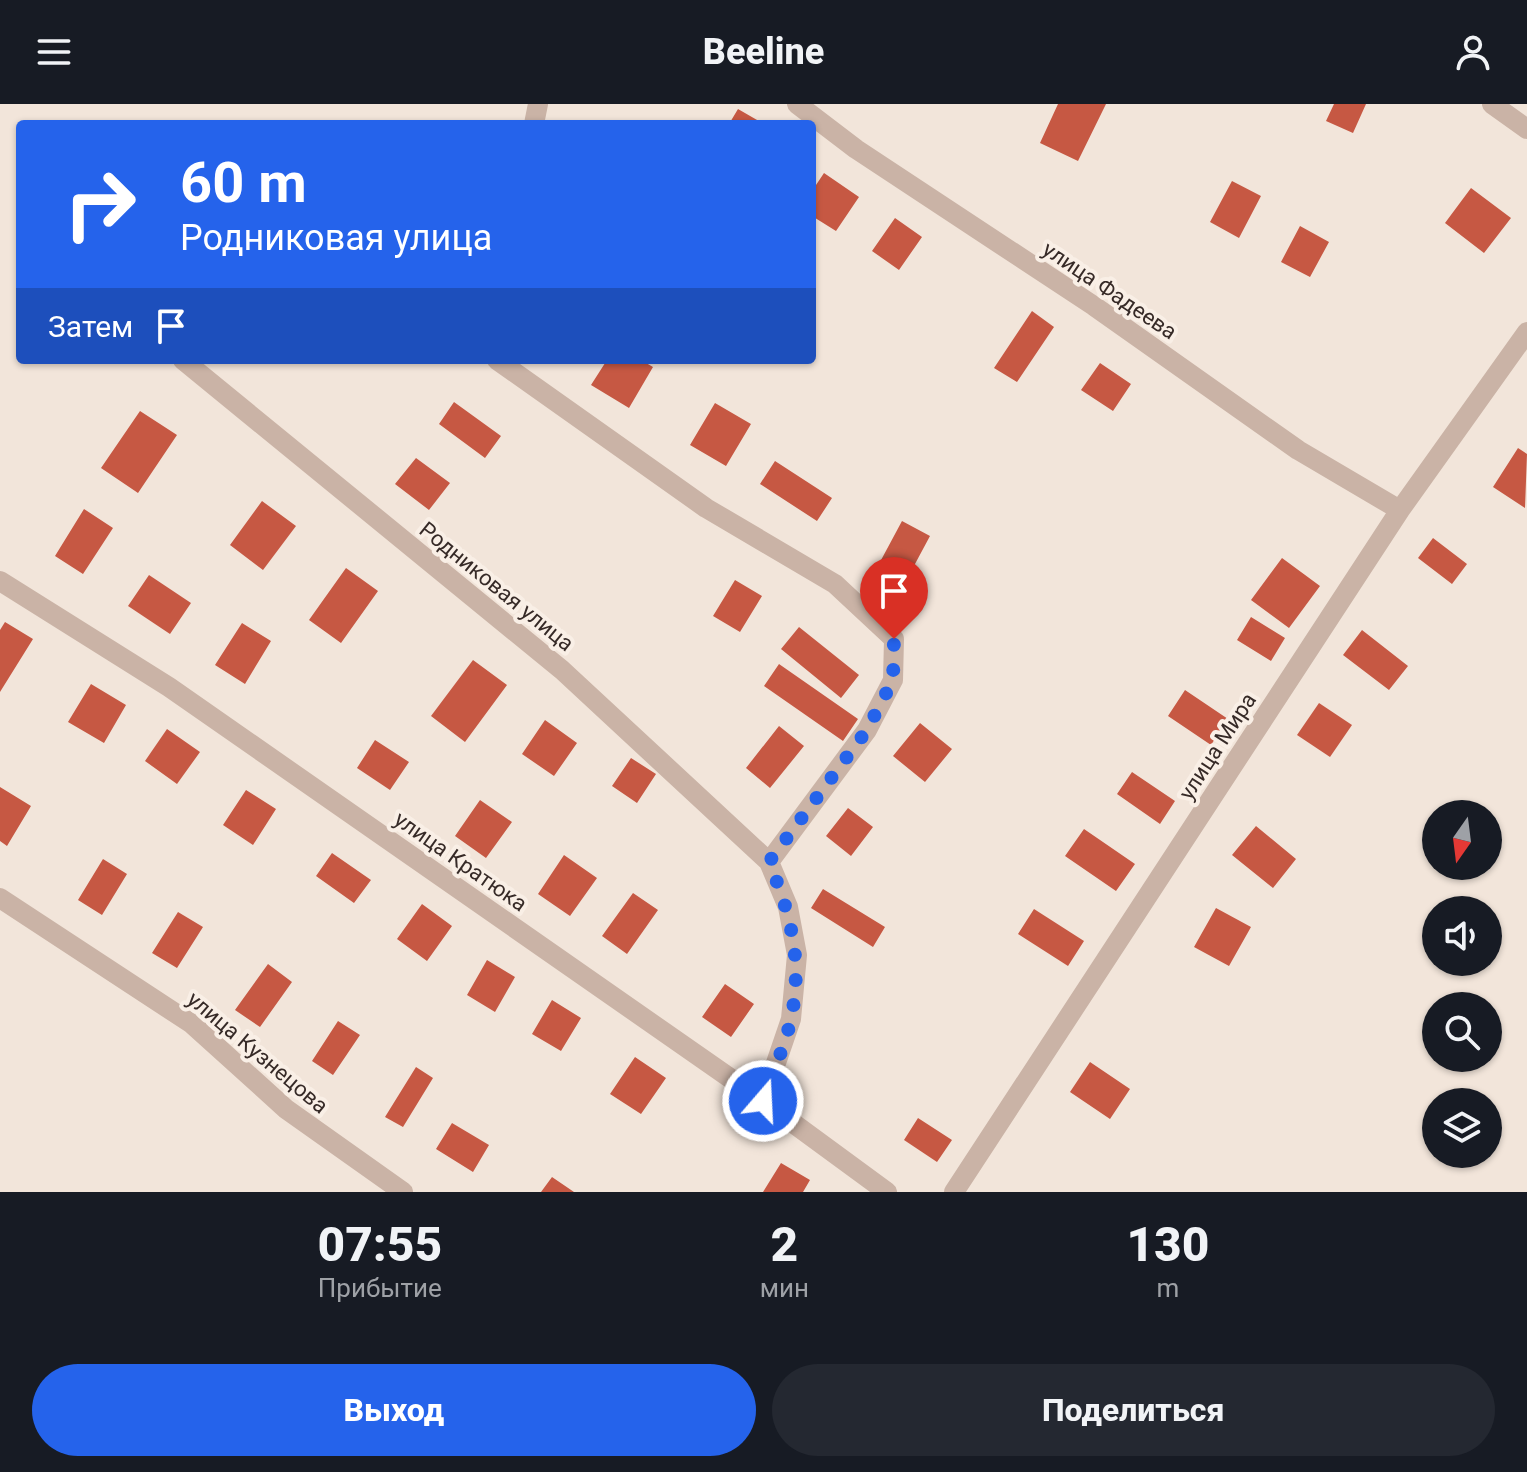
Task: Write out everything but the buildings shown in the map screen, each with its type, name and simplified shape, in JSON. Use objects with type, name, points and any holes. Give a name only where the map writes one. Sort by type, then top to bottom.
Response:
[{"type":"street","name":"улица Фадеева","points":[[797,104],[856,149],[1094,306],[1298,450],[1400,510]]},
{"type":"street","points":[[1492,104],[1527,129]]},
{"type":"street","name":"улица Мира","points":[[954,1192],[1400,510],[1527,332]]},
{"type":"street","name":"Родниковая улица","points":[[188,364],[562,670],[769,862],[788,907],[797,955],[791,1019],[763,1101]]},
{"type":"street","points":[[503,364],[706,508],[835,584],[894,639],[893,680],[867,730],[769,862]]},
{"type":"street","name":"улица Кратюка","points":[[0,581],[169,687],[763,1101],[887,1192]]},
{"type":"street","name":"улица Кузнецова","points":[[0,898],[192,1024],[286,1109],[403,1192]]},
{"type":"route","points":[[763,1101],[791,1019],[797,955],[788,907],[769,862],[867,730],[893,680],[894,639]]}]
